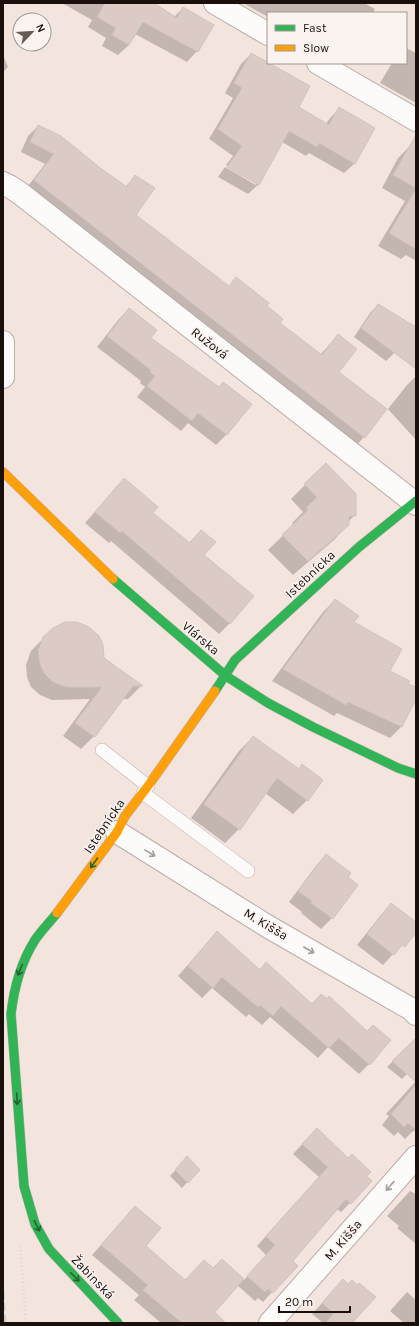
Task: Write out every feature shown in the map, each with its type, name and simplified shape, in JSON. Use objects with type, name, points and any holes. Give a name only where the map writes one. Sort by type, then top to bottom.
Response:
[{"type":"street","points":[[215,3],[267,33]]},
{"type":"street","points":[[320,64],[416,120]]},
{"type":"street","name":"Ružová","points":[[3,184],[9,186],[34,204],[415,503]]},
{"type":"street","points":[[3,342],[3,377]]},
{"type":"street","name":"Vlárska","points":[[3,472],[103,570],[226,676],[268,703],[313,727],[398,768],[416,774]]},
{"type":"street","name":"Istebnícka","points":[[49,1248],[35,1224],[24,1186],[12,1021],[13,998],[19,973],[35,940],[59,911],[117,832],[125,816],[146,789],[236,660],[359,547],[415,503]]},
{"type":"street","name":"M. Kišša","points":[[117,832],[267,926],[411,1009],[416,1014]]},
{"type":"street","name":"M. Kišša","points":[[270,1323],[416,1157]]},
{"type":"street","name":"Žabinská","points":[[49,1248],[118,1323]]},
{"type":"lane","points":[[102,750],[146,789],[248,871]]},
{"type":"building","points":[[105,3],[154,3],[177,18],[183,7],[214,25],[198,52],[143,22],[129,45],[112,35],[116,28],[97,17]]},
{"type":"building","points":[[251,53],[267,62],[267,64],[271,64],[310,86],[299,107],[329,125],[339,107],[375,128],[355,164],[319,143],[317,147],[289,131],[259,185],[227,167],[242,146],[218,129],[242,88],[234,83]]},
{"type":"building","points":[[38,125],[61,136],[99,167],[127,187],[135,175],[155,188],[136,215],[229,286],[236,277],[269,303],[267,306],[283,319],[280,323],[322,355],[338,334],[357,349],[339,372],[387,409],[365,438],[34,180],[54,154],[30,142]]},
{"type":"building","points":[[416,135],[416,188],[393,175]]},
{"type":"building","points":[[416,189],[416,249],[389,233]]},
{"type":"building","points":[[378,304],[416,327],[416,369],[361,328]]},
{"type":"building","points":[[129,308],[157,330],[151,338],[219,387],[223,382],[252,404],[227,435],[198,413],[192,421],[147,386],[155,376],[150,372],[151,370],[107,336]]},
{"type":"building","points":[[326,463],[356,494],[356,516],[349,516],[349,525],[308,561],[282,535],[308,510],[306,508],[317,497],[304,484]]},
{"type":"building","points":[[124,478],[158,507],[153,513],[190,543],[201,530],[216,542],[204,555],[254,596],[230,624],[122,531],[120,533],[95,512]]},
{"type":"building","points":[[335,599],[359,616],[354,622],[402,649],[390,671],[410,681],[408,684],[416,687],[416,699],[402,727],[348,702],[346,705],[283,669]]},
{"type":"building","points":[[65,622],[77,622],[89,627],[99,636],[103,645],[104,658],[143,686],[133,686],[95,737],[75,723],[102,687],[66,687],[53,682],[44,673],[40,664],[38,651],[43,637],[53,628]]},
{"type":"building","points":[[253,736],[299,769],[302,764],[323,780],[308,801],[277,778],[240,830],[204,804]]},
{"type":"building","points":[[326,854],[351,873],[348,877],[358,885],[333,919],[311,903],[312,901],[298,891]]},
{"type":"building","points":[[391,903],[416,922],[416,933],[405,947],[402,945],[394,955],[367,934]]},
{"type":"building","points":[[217,931],[260,970],[266,962],[312,1004],[321,994],[327,999],[329,996],[367,1031],[373,1025],[391,1040],[370,1065],[339,1038],[329,1048],[281,1006],[273,1016],[260,1005],[258,1007],[222,977],[213,988],[188,966]]},
{"type":"building","points":[[416,1038],[416,1082],[392,1061]]},
{"type":"building","points":[[416,1085],[416,1130],[408,1123],[404,1127],[391,1114]]},
{"type":"building","points":[[317,1128],[348,1158],[352,1154],[371,1172],[367,1176],[372,1181],[351,1204],[346,1199],[293,1261],[298,1266],[273,1293],[268,1289],[265,1292],[247,1276],[275,1245],[266,1236],[328,1167],[302,1144]]},
{"type":"building","points":[[187,1156],[200,1170],[188,1183],[175,1170]]},
{"type":"building","points":[[135,1206],[161,1228],[146,1246],[185,1280],[204,1260],[213,1268],[222,1259],[244,1279],[215,1312],[226,1323],[182,1323],[143,1290],[148,1285],[101,1245]]},
{"type":"building","points":[[343,1279],[348,1284],[352,1280],[357,1285],[359,1283],[376,1297],[352,1323],[326,1323],[334,1313],[322,1303]]},
{"type":"railway","points":[[3,1291],[5,1323]]},
{"type":"traffic: fast","points":[[215,691],[235,660],[359,547],[416,501]]},
{"type":"traffic: fast","points":[[113,579],[226,676],[268,703],[313,727],[398,768],[416,774]]},
{"type":"traffic: fast","points":[[57,913],[30,948],[16,985],[11,1014],[24,1186],[35,1224],[49,1249],[118,1323]]},
{"type":"traffic: slow","points":[[3,472],[113,579]]},
{"type":"traffic: slow","points":[[57,913],[117,832],[125,816],[215,691]]}]
